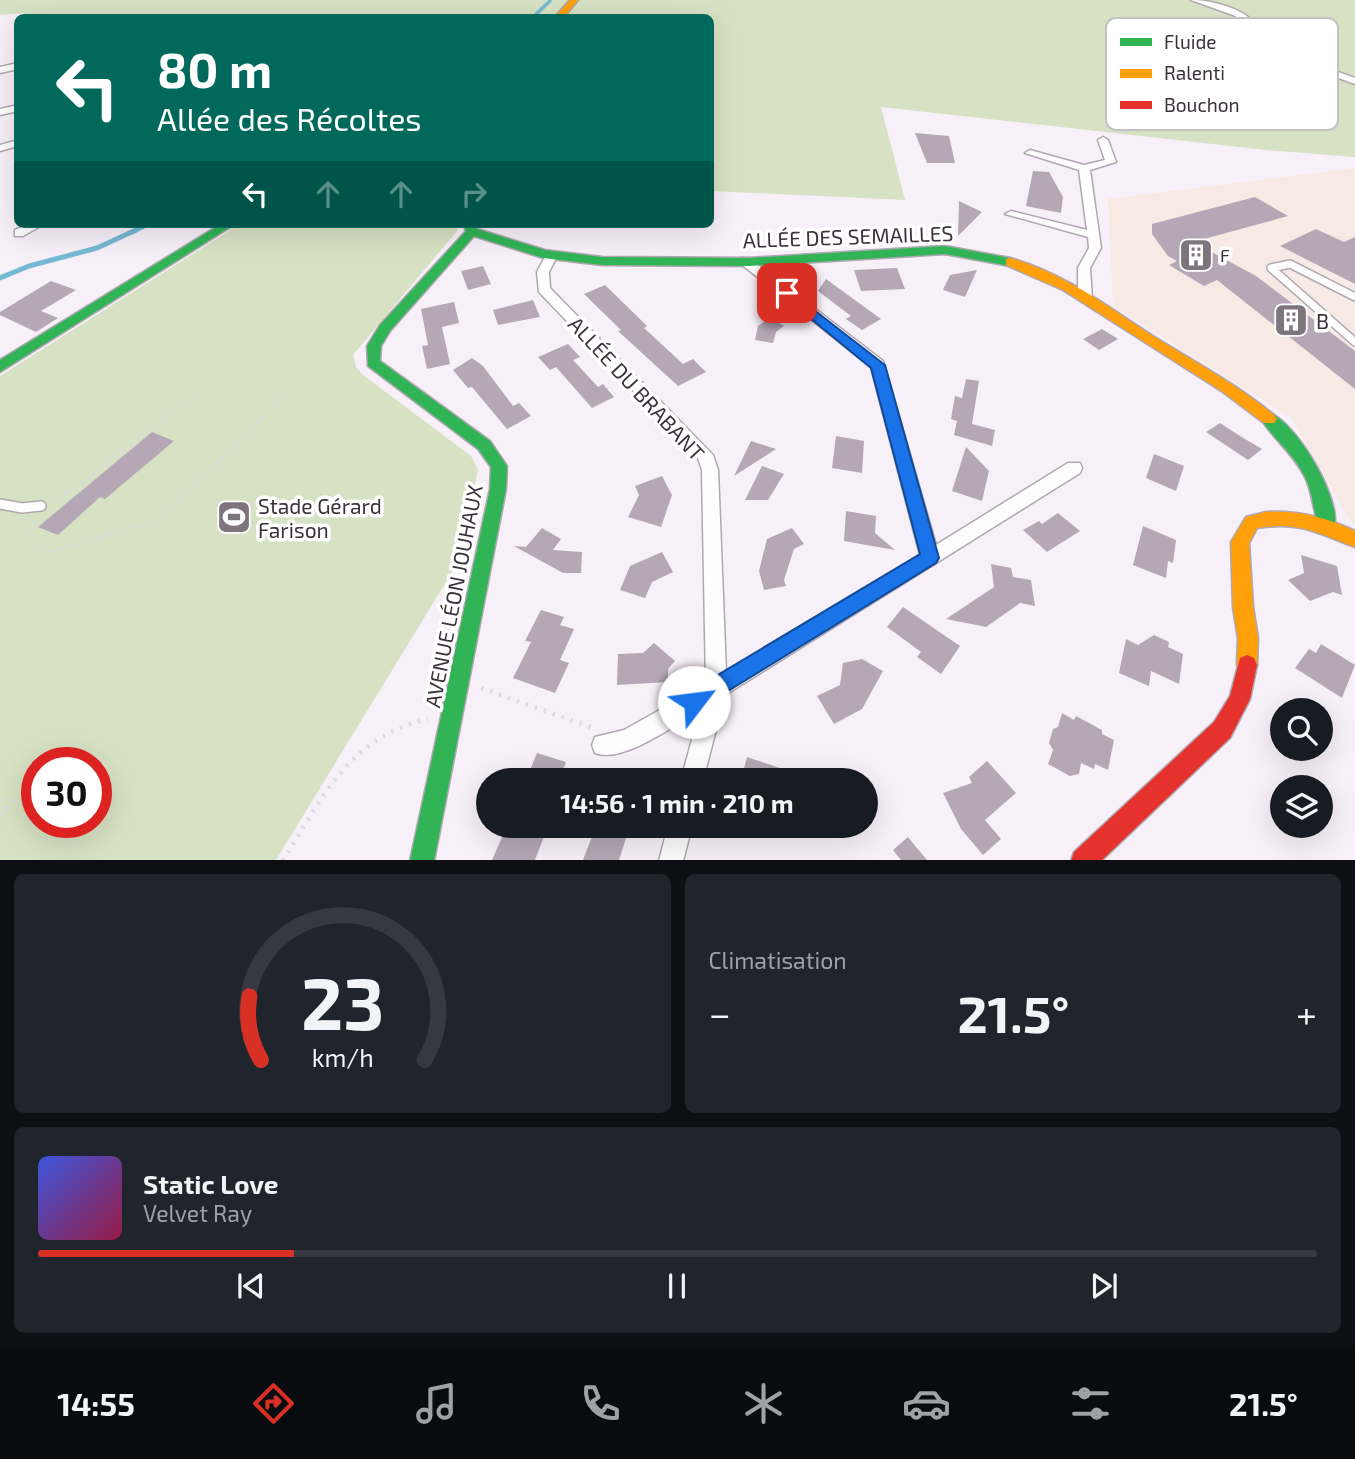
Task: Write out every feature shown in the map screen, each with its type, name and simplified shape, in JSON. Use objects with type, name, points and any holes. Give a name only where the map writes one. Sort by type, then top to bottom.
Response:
[{"type":"street","points":[[562,14],[574,0]]},
{"type":"street","points":[[1195,0],[1245,18]]},
{"type":"street","points":[[1338,76],[1355,81]]},
{"type":"street","points":[[1030,153],[1084,168],[1111,162],[1103,140]]},
{"type":"street","points":[[1084,168],[1095,248],[1084,268],[1085,299]]},
{"type":"street","points":[[1011,214],[1093,235]]},
{"type":"street","points":[[19,233],[30,228]]},
{"type":"street","points":[[0,367],[223,228]]},
{"type":"street","name":"AVENUE LÉON JOUHAUX","points":[[422,860],[498,489],[499,466],[484,445],[373,363],[373,354],[374,346],[385,328],[469,228]]},
{"type":"street","name":"ALLÉE DES SEMAILLES","points":[[473,228],[551,256],[678,264],[945,250],[972,253],[1017,264],[1085,299],[1226,388],[1279,428],[1297,450],[1322,495],[1327,512],[1327,526]]},
{"type":"street","name":"ALLÉE DU BRABANT","points":[[551,256],[543,272],[544,289],[705,455],[710,470],[716,689],[695,768]]},
{"type":"street","points":[[745,261],[878,365],[930,558]]},
{"type":"street","points":[[603,745],[627,740],[716,689],[1074,468]]},
{"type":"street","points":[[1083,860],[1222,730],[1240,699],[1247,669],[1248,638],[1243,607],[1240,542],[1252,522],[1275,516],[1297,517],[1327,526],[1355,539]]},
{"type":"street","points":[[671,860],[677,838]]},
{"type":"lane","points":[[1355,297],[1290,264],[1271,268],[1355,342]]},
{"type":"lane","points":[[0,504],[22,508],[41,506]]},
{"type":"path","points":[[382,0],[397,14]]},
{"type":"path","points":[[368,228],[314,278],[313,291],[303,308],[77,487],[41,506],[30,532],[45,553],[154,522],[249,433],[410,261],[426,228]]},
{"type":"path","points":[[458,680],[594,728],[603,745]]},
{"type":"path","points":[[283,860],[332,785],[362,748],[407,721],[450,717]]},
{"type":"path","points":[[0,816],[15,796]]},
{"type":"shaded area","points":[[1355,168],[1355,523],[1350,520],[1291,418],[1113,306],[1108,199]]},
{"type":"green space","points":[[0,0],[1355,0],[1355,157],[1266,150],[881,107],[905,200],[714,191],[714,14],[0,15]]},
{"type":"green space","name":"Stade Gérard Farison","points":[[234,228],[457,228],[353,355],[356,367],[363,375],[471,456],[478,470],[457,564],[276,860],[0,860],[0,376]]},
{"type":"building","points":[[915,133],[949,136],[955,163],[927,163]]},
{"type":"building","points":[[1033,171],[1049,172],[1063,197],[1061,213],[1026,206]]},
{"type":"building","points":[[1255,197],[1288,216],[1193,242],[1256,276],[1355,351],[1355,389],[1217,280],[1204,286],[1169,265],[1177,261],[1168,256],[1152,234],[1152,224]]},
{"type":"building","points":[[959,201],[982,212],[958,236]]},
{"type":"building","points":[[1316,229],[1344,242],[1355,237],[1355,284],[1280,246]]},
{"type":"building","points":[[483,266],[491,284],[468,290],[461,271]]},
{"type":"building","points":[[897,268],[905,289],[861,291],[854,270]]},
{"type":"building","points":[[977,270],[965,297],[943,290],[950,275]]},
{"type":"building","points":[[826,279],[881,319],[862,330],[846,319],[851,316],[818,291]]},
{"type":"building","points":[[51,281],[76,290],[41,311],[58,318],[36,332],[0,315],[0,312]]},
{"type":"building","points":[[605,285],[647,326],[644,328],[683,364],[693,359],[706,372],[678,386],[618,331],[621,330],[584,294]]},
{"type":"building","points":[[533,300],[540,317],[498,325],[493,310]]},
{"type":"building","points":[[454,302],[459,323],[442,327],[450,364],[427,369],[422,346],[428,345],[421,309]]},
{"type":"building","points":[[770,317],[784,326],[776,332],[773,343],[755,340],[758,326]]},
{"type":"building","points":[[1102,329],[1118,339],[1099,350],[1083,339]]},
{"type":"building","points":[[568,344],[580,357],[573,360],[598,387],[603,384],[614,397],[592,408],[556,367],[550,370],[538,357]]},
{"type":"building","points":[[472,358],[483,366],[513,406],[519,403],[531,416],[507,429],[472,387],[468,388],[453,370]]},
{"type":"building","points":[[966,379],[979,381],[972,424],[995,430],[992,446],[954,435],[957,421],[951,419],[955,396],[962,398]]},
{"type":"building","points":[[1220,423],[1262,449],[1248,460],[1206,432]]},
{"type":"building","points":[[152,432],[174,441],[105,499],[100,497],[58,535],[38,527]]},
{"type":"building","points":[[836,436],[864,441],[862,473],[832,468]]},
{"type":"building","points":[[751,441],[776,449],[734,476]]},
{"type":"building","points":[[966,447],[989,471],[982,501],[952,491]]},
{"type":"building","points":[[1154,454],[1184,466],[1176,491],[1146,478]]},
{"type":"building","points":[[762,466],[784,474],[768,500],[745,500]]},
{"type":"building","points":[[662,476],[672,495],[661,527],[628,517],[639,495],[635,486]]},
{"type":"building","points":[[846,511],[876,516],[875,533],[895,550],[844,541]]},
{"type":"building","points":[[1058,513],[1080,531],[1047,552],[1023,530],[1039,521],[1042,524]]},
{"type":"building","points":[[1143,526],[1176,540],[1173,563],[1168,561],[1166,578],[1133,565]]},
{"type":"building","points":[[542,528],[561,539],[553,550],[582,552],[581,573],[563,573],[514,546],[526,547]]},
{"type":"building","points":[[792,528],[804,544],[794,549],[784,580],[786,586],[764,590],[759,571],[767,539]]},
{"type":"building","points":[[662,552],[673,572],[652,582],[645,598],[620,590],[630,566]]},
{"type":"building","points":[[1301,555],[1337,566],[1342,595],[1333,592],[1310,601],[1288,580],[1304,573]]},
{"type":"building","points":[[991,564],[1011,568],[1013,577],[1031,580],[1035,606],[1020,603],[986,627],[946,619],[994,587]]},
{"type":"building","points":[[903,607],[960,646],[941,674],[917,657],[921,652],[887,627]]},
{"type":"building","points":[[541,610],[564,617],[560,625],[574,629],[560,660],[569,663],[555,693],[513,678],[531,642],[525,641]]},
{"type":"building","points":[[1154,635],[1169,642],[1168,647],[1183,654],[1179,684],[1151,671],[1149,686],[1119,673],[1126,639],[1138,645]]},
{"type":"building","points":[[654,643],[675,661],[668,669],[668,682],[617,685],[618,654],[643,653]]},
{"type":"building","points":[[1321,644],[1355,665],[1342,698],[1295,668],[1309,649],[1316,653]]},
{"type":"building","points":[[862,659],[883,671],[862,709],[834,724],[817,696],[840,685],[843,663]]},
{"type":"building","points":[[1062,713],[1074,720],[1076,716],[1114,740],[1108,770],[1095,764],[1094,769],[1081,763],[1079,774],[1070,776],[1048,764],[1053,750],[1049,743]]},
{"type":"building","points":[[537,753],[566,762],[564,768],[531,768]]},
{"type":"building","points":[[747,757],[780,768],[744,768]]},
{"type":"building","points":[[987,761],[1016,793],[985,820],[1001,839],[983,855],[961,829],[943,793],[972,783],[969,777]]},
{"type":"building","points":[[908,837],[927,860],[901,860],[893,850]]},
{"type":"building","points":[[502,838],[543,838],[535,860],[492,860]]},
{"type":"building","points":[[591,838],[626,838],[619,860],[583,860]]},
{"type":"waterway","points":[[536,14],[550,1]]},
{"type":"waterway","points":[[132,232],[140,228]]},
{"type":"waterway","points":[[0,278],[29,266],[97,248],[136,230]]},
{"type":"traffic: fast","points":[[0,367],[223,228]]},
{"type":"traffic: fast","points":[[422,860],[498,489],[499,466],[484,445],[373,363],[374,346],[385,328],[472,231],[471,228]]},
{"type":"traffic: fast","points":[[472,231],[543,254],[602,261],[749,262],[945,250],[1010,262]]},
{"type":"traffic: fast","points":[[1269,419],[1291,441],[1316,481],[1327,526]]},
{"type":"traffic: slow","points":[[562,14],[574,0]]},
{"type":"traffic: slow","points":[[1010,262],[1030,269],[1086,298],[1228,388],[1269,419]]},
{"type":"traffic: slow","points":[[1247,665],[1248,638],[1243,607],[1240,542],[1252,522],[1279,519],[1305,521],[1355,539]]},
{"type":"traffic: jam","points":[[1084,860],[1222,730],[1240,699],[1247,665]]},
{"type":"place","name":"F","points":[[1196,255]]},
{"type":"place","name":"B","points":[[1291,320]]},
{"type":"place","name":"Stade Gérard Farison","points":[[234,517]]},
{"type":"route","points":[[694,702],[930,558],[878,365],[787,293]]}]
